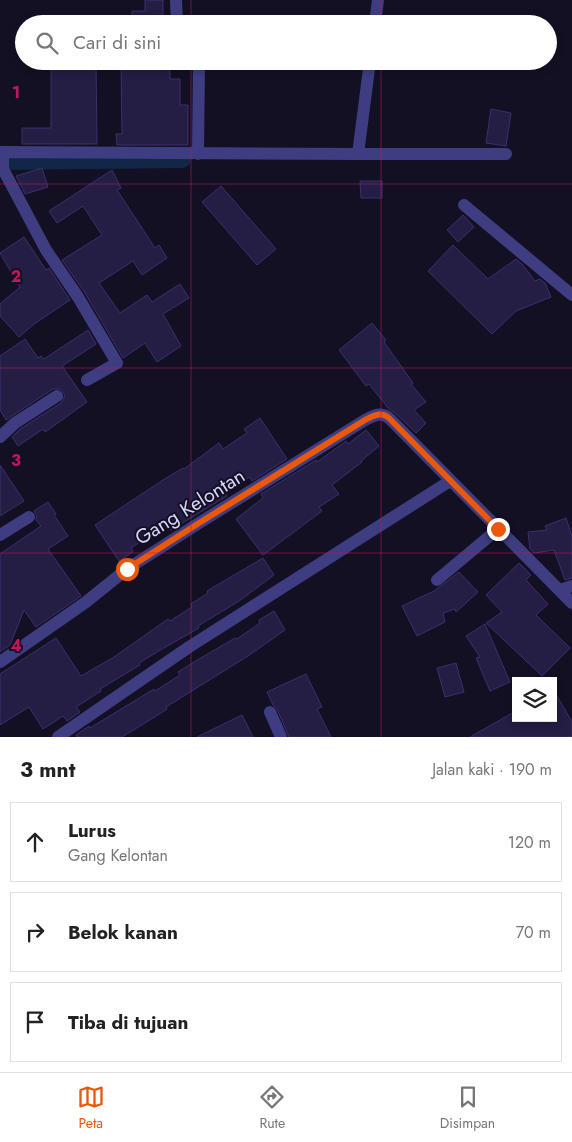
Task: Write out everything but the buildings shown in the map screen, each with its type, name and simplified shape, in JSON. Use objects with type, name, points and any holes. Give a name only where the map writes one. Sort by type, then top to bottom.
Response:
[{"type":"street","points":[[176,0],[177,15]]},
{"type":"street","points":[[376,15],[378,0]]},
{"type":"street","points":[[198,70],[198,154]]},
{"type":"street","points":[[358,154],[369,70]]},
{"type":"street","points":[[87,380],[117,363],[78,297],[46,250],[3,168],[1,152],[506,154]]},
{"type":"street","points":[[464,205],[572,295]]},
{"type":"street","points":[[1,432],[58,396]]},
{"type":"street","name":"Gang Kelontan","points":[[0,662],[86,602],[127,569],[365,420],[378,414],[390,419],[450,481]]},
{"type":"street","points":[[58,737],[189,647],[450,481],[572,603]]},
{"type":"street","points":[[0,535],[29,517]]},
{"type":"street","points":[[437,580],[498,529]]},
{"type":"street","points":[[560,590],[572,586]]},
{"type":"street","points":[[270,712],[280,737]]},
{"type":"waterway","points":[[0,161],[182,159]]},
{"type":"route","points":[[127,569],[365,420],[378,414],[387,416],[498,529]]}]
